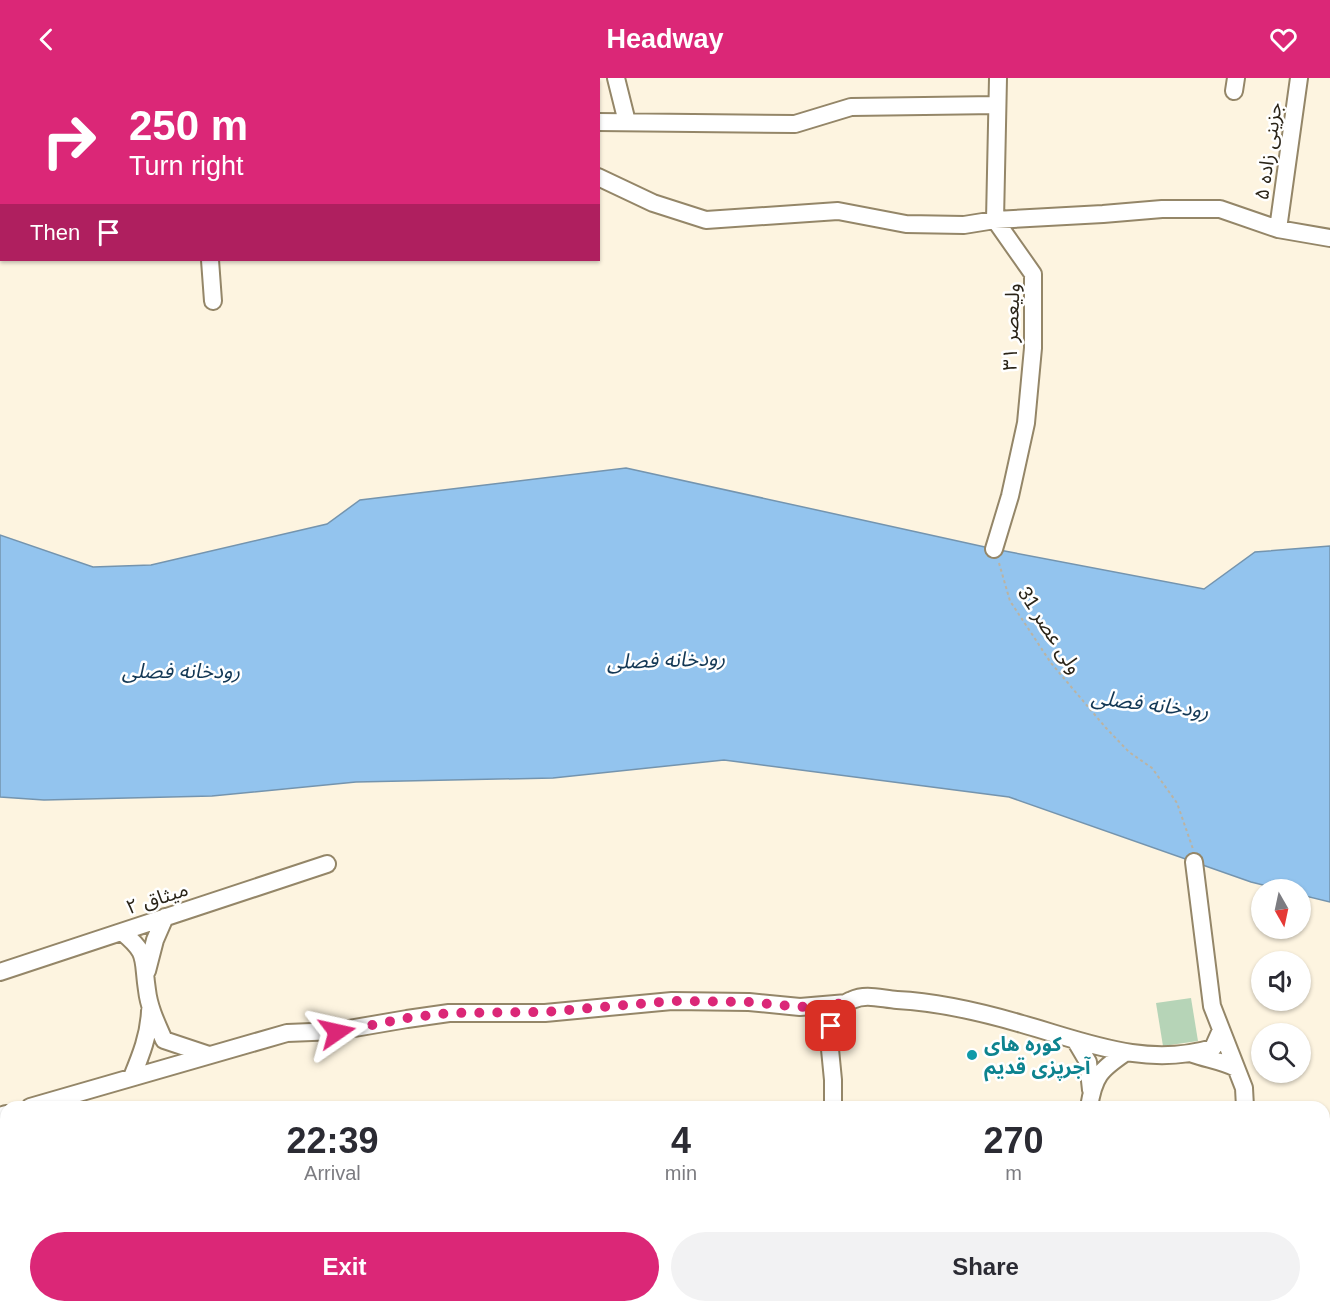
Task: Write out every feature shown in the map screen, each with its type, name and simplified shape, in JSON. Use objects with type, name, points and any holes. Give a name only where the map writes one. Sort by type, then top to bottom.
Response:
[{"type":"street","points":[[616,78],[627,122]]},
{"type":"street","points":[[995,220],[998,78]]},
{"type":"street","name":"جزینی زاده ۵","points":[[1278,230],[1299,78]]},
{"type":"street","points":[[600,122],[795,124],[851,107],[997,105]]},
{"type":"street","points":[[600,178],[653,203],[706,220],[838,211],[906,224],[964,225],[995,220],[1162,208],[1220,209],[1278,230],[1330,238]]},
{"type":"street","name":"ولیعصر ۳۱","points":[[994,549],[1010,496],[1026,423],[1033,348],[1033,274],[995,220]]},
{"type":"street","points":[[210,261],[213,301]]},
{"type":"street","points":[[1194,862],[1212,1006],[1244,1088],[1245,1101]]},
{"type":"street","name":"میثاق ۲","points":[[0,972],[327,864]]},
{"type":"street","points":[[146,975],[155,940],[165,917]]},
{"type":"street","points":[[122,932],[138,945],[145,962],[150,1004],[149,1028],[145,1045],[132,1077]]},
{"type":"street","points":[[833,1101],[829,1039],[833,1012],[852,999],[870,996],[889,1000],[922,1001],[970,1010],[1125,1053],[1193,1054],[1213,1048],[1221,1030]]},
{"type":"street","points":[[50,1101],[287,1033],[337,1032],[407,1018],[449,1013],[545,1012],[672,1001],[749,1002],[801,1007],[847,1003]]},
{"type":"street","points":[[150,1004],[164,1040],[209,1055]]},
{"type":"street","points":[[1075,1040],[1088,1062],[1091,1082],[1090,1101]]},
{"type":"street","points":[[1091,1101],[1096,1078],[1105,1066],[1125,1053]]},
{"type":"street","points":[[1193,1054],[1225,1062],[1236,1068]]},
{"type":"path","name":"ولی عصر 31","points":[[994,549],[1010,601],[1052,663],[1106,728],[1129,752],[1152,768],[1177,803],[1192,843],[1194,862]]},
{"type":"green space","points":[[1191,998],[1198,1041],[1163,1046],[1156,1003]]},
{"type":"water","name":"رودخانه فصلی","points":[[626,468],[994,549],[1204,589],[1255,552],[1330,546],[1330,902],[1311,897],[1311,879],[1251,879],[1251,882],[1009,797],[724,760],[553,778],[356,782],[212,796],[44,800],[0,797],[0,535],[93,567],[151,565],[327,524],[360,500]]},
{"type":"place","name":"کوره های آجرپزی قدیم","points":[[972,1055]]},
{"type":"route","points":[[337,1032],[407,1018],[449,1013],[545,1012],[672,1001],[749,1002],[801,1007],[847,1003],[833,1012],[831,1026]]}]
